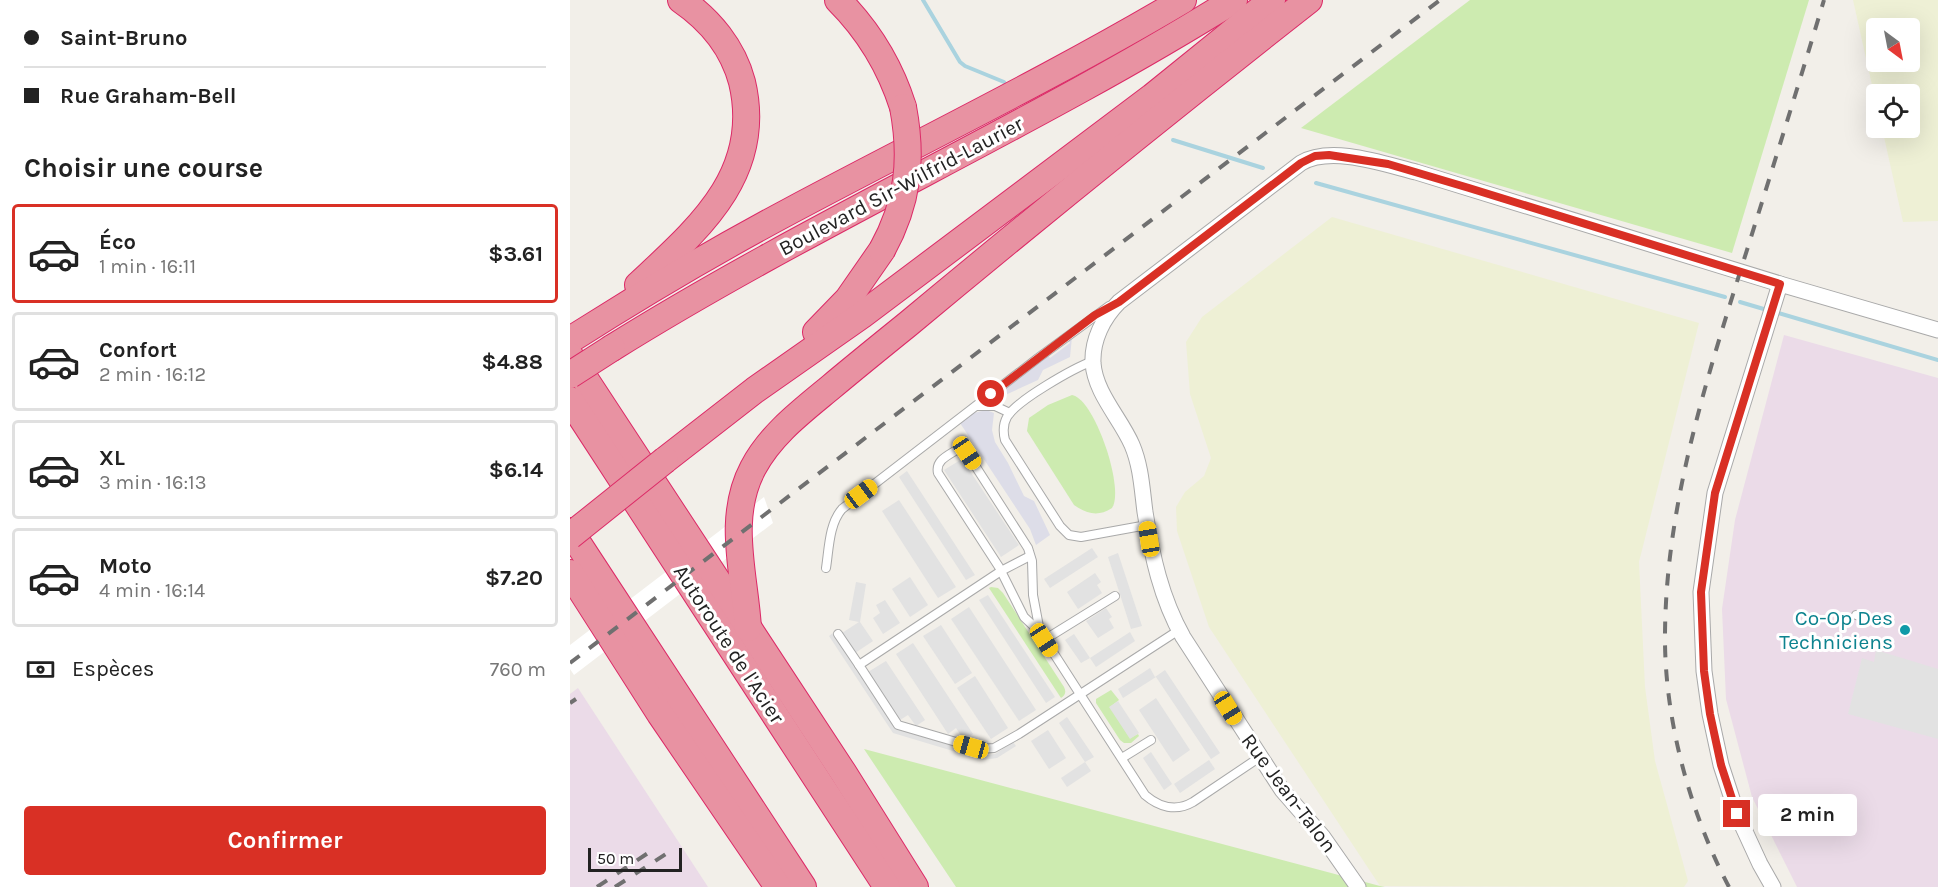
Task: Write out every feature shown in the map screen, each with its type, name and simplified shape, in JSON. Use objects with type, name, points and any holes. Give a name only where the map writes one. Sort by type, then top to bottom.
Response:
[{"type":"highway","points":[[596,324],[700,225],[731,182],[742,152],[747,110],[737,67],[729,49],[711,24],[681,0]]},
{"type":"highway","points":[[755,390],[840,309],[858,287],[882,250],[900,208],[907,178],[909,148],[903,107],[889,70],[877,47],[838,0]]},
{"type":"highway","name":"Boulevard Sir-Wilfrid-Laurier","points":[[570,340],[757,228],[1046,77],[1183,0]]},
{"type":"highway","name":"Boulevard Sir-Wilfrid-Laurier","points":[[570,375],[765,257],[1078,92],[1234,0]]},
{"type":"highway","points":[[570,536],[755,390],[862,315],[1161,90],[1272,0]]},
{"type":"highway","points":[[748,628],[739,548],[740,508],[753,469],[776,436],[809,405],[1096,168],[1309,0]]},
{"type":"highway","points":[[570,356],[843,772],[915,887]]},
{"type":"highway","name":"Autoroute de l'Acier","points":[[570,400],[888,887]]},
{"type":"highway","points":[[570,531],[803,887]]},
{"type":"highway","points":[[570,573],[660,714],[778,887]]},
{"type":"highway","points":[[570,599],[660,714]]},
{"type":"street","name":"Rue Jean-Talon","points":[[1358,887],[1323,837],[1282,790],[1260,757],[1179,630],[1161,589],[1151,552],[1137,458],[1125,429],[1094,371],[1093,361],[1097,335],[1107,316],[1119,302],[1301,163],[1323,155],[1363,160],[1416,172],[1938,330]]},
{"type":"street","points":[[1773,887],[1737,814],[1721,765],[1704,671],[1701,592],[1715,493],[1780,284]]},
{"type":"lane","points":[[826,568],[833,524],[840,512],[1095,315],[1119,302]]},
{"type":"lane","points":[[1093,361],[1063,375],[1010,413],[1003,428],[1005,440],[1065,532],[1074,537],[1081,537],[1147,525]]},
{"type":"lane","points":[[975,406],[990,405],[1010,413]]},
{"type":"lane","points":[[1042,636],[1033,595],[1030,556],[1024,540],[967,453],[958,449],[938,463],[938,473],[1002,571],[1024,617],[1042,636],[1149,798],[1173,808],[1188,805],[1260,757]]},
{"type":"lane","points":[[859,665],[1002,571],[1030,556]]},
{"type":"lane","points":[[1042,636],[1115,596]]},
{"type":"lane","points":[[1856,615],[1875,621]]},
{"type":"lane","points":[[838,634],[898,725],[980,749],[994,747],[1010,740],[1179,630]]},
{"type":"lane","points":[[1122,759],[1151,740]]},
{"type":"shaded area","points":[[1784,335],[1938,378],[1938,887],[1797,887],[1752,797],[1726,699],[1722,609],[1735,520]]},
{"type":"shaded area","points":[[1072,337],[1070,357],[1043,370],[1038,380],[1003,396],[1000,401],[992,398],[1048,355],[1050,358],[1070,343],[1068,340]]},
{"type":"shaded area","points":[[986,410],[994,413],[992,430],[995,442],[1024,496],[1034,501],[1050,535],[1036,545],[1030,529],[960,423],[974,413]]},
{"type":"shaded area","points":[[962,459],[1019,545],[1001,557],[944,470]]},
{"type":"shaded area","points":[[907,471],[975,575],[966,580],[899,477]]},
{"type":"shaded area","points":[[899,500],[956,587],[938,598],[882,511]]},
{"type":"shaded area","points":[[1092,548],[1098,557],[1050,588],[1044,579]]},
{"type":"shaded area","points":[[1118,553],[1142,626],[1131,629],[1108,557]]},
{"type":"shaded area","points":[[1095,573],[1101,582],[1097,585],[1102,593],[1078,609],[1067,592]]},
{"type":"shaded area","points":[[910,577],[928,605],[910,617],[892,589]]},
{"type":"shaded area","points":[[856,582],[866,584],[860,622],[873,641],[855,653],[842,633],[859,622],[849,620]]},
{"type":"shaded area","points":[[988,595],[1055,697],[1046,703],[979,600]]},
{"type":"shaded area","points":[[885,600],[900,623],[883,634],[873,618],[880,613],[876,605]]},
{"type":"shaded area","points":[[969,607],[1036,710],[1019,721],[951,619]]},
{"type":"shaded area","points":[[1106,608],[1112,617],[1109,619],[1114,628],[1098,638],[1086,621]]},
{"type":"shaded area","points":[[941,625],[972,673],[955,684],[923,636]]},
{"type":"shaded area","points":[[1130,632],[1135,641],[1096,667],[1090,658]]},
{"type":"shaded area","points":[[833,633],[896,729],[985,755],[995,754],[1013,742],[1016,746],[997,758],[983,760],[893,733],[829,636]]},
{"type":"shaded area","points":[[1074,634],[1090,658],[1081,663],[1065,640]]},
{"type":"shaded area","points":[[913,643],[973,734],[964,740],[956,728],[948,734],[896,654]]},
{"type":"shaded area","points":[[1876,650],[1938,669],[1938,739],[1848,714],[1862,658],[1874,662]]},
{"type":"shaded area","points":[[886,661],[925,720],[916,726],[908,715],[900,720],[868,672]]},
{"type":"shaded area","points":[[1150,668],[1155,677],[1165,670],[1220,753],[1211,759],[1156,677],[1123,698],[1118,689]]},
{"type":"shaded area","points":[[975,676],[1008,728],[991,739],[957,688]]},
{"type":"shaded area","points":[[578,688],[708,887],[570,887],[570,694]]},
{"type":"shaded area","points":[[1156,698],[1190,750],[1173,762],[1139,710]]},
{"type":"shaded area","points":[[1118,701],[1139,733],[1130,739],[1109,707]]},
{"type":"shaded area","points":[[1067,717],[1094,757],[1085,762],[1059,723]]},
{"type":"shaded area","points":[[1048,730],[1066,758],[1049,769],[1031,741]]},
{"type":"shaded area","points":[[1151,752],[1172,784],[1164,790],[1143,758]]},
{"type":"shaded area","points":[[1209,760],[1215,769],[1180,793],[1174,784]]},
{"type":"shaded area","points":[[1085,762],[1091,771],[1067,787],[1061,778]]},
{"type":"green space","points":[[1470,0],[1809,0],[1732,253],[1301,128]]},
{"type":"green space","points":[[1853,0],[1938,0],[1938,221],[1903,222],[1884,138],[1920,138],[1920,84],[1872,84],[1869,72],[1920,72],[1920,18],[1866,18],[1866,58]]},
{"type":"green space","points":[[1332,217],[1699,323],[1639,562],[1645,687],[1655,761],[1688,881],[1684,887],[1380,886],[1209,627],[1177,531],[1176,507],[1185,492],[1204,476],[1211,458],[1190,394],[1186,342],[1202,317]]},
{"type":"green space","points":[[1072,395],[1081,400],[1090,412],[1106,446],[1111,465],[1115,498],[1112,508],[1102,513],[1083,511],[1074,505],[1027,431],[1029,418],[1048,405]]},
{"type":"green space","points":[[989,588],[998,588],[1003,593],[1064,687],[1065,693],[1061,698]]},
{"type":"green space","points":[[1111,690],[1119,700],[1110,707],[1130,738],[1138,734],[1139,736],[1131,743],[1124,743],[1120,740],[1096,703],[1096,699]]},
{"type":"green space","points":[[864,749],[1380,886],[1385,887],[956,887]]},
{"type":"pier","points":[[764,497],[773,523],[574,675],[570,669],[570,645]]},
{"type":"waterway","points":[[923,0],[960,62],[1004,82]]},
{"type":"waterway","points":[[1173,140],[1263,168]]},
{"type":"waterway","points":[[1316,183],[1725,297]]},
{"type":"waterway","points":[[1740,302],[1767,310]]},
{"type":"waterway","points":[[1775,312],[1938,360]]},
{"type":"railway","points":[[570,663],[1440,0]]},
{"type":"railway","points":[[1729,887],[1715,859],[1692,800],[1670,706],[1665,643],[1666,595],[1671,548],[1688,453],[1713,360],[1824,0]]},
{"type":"railway","points":[[570,703],[576,699]]},
{"type":"railway","points":[[615,887],[672,850]]},
{"type":"railway","points":[[597,887],[648,853]]},
{"type":"place","name":"Co-Op Des Techniciens","points":[[1905,630]]},
{"type":"route","points":[[991,394],[1095,315],[1119,302],[1301,163],[1315,156],[1338,156],[1388,164],[1780,284],[1715,493],[1701,592],[1704,671],[1710,714],[1721,765],[1737,814]]}]
